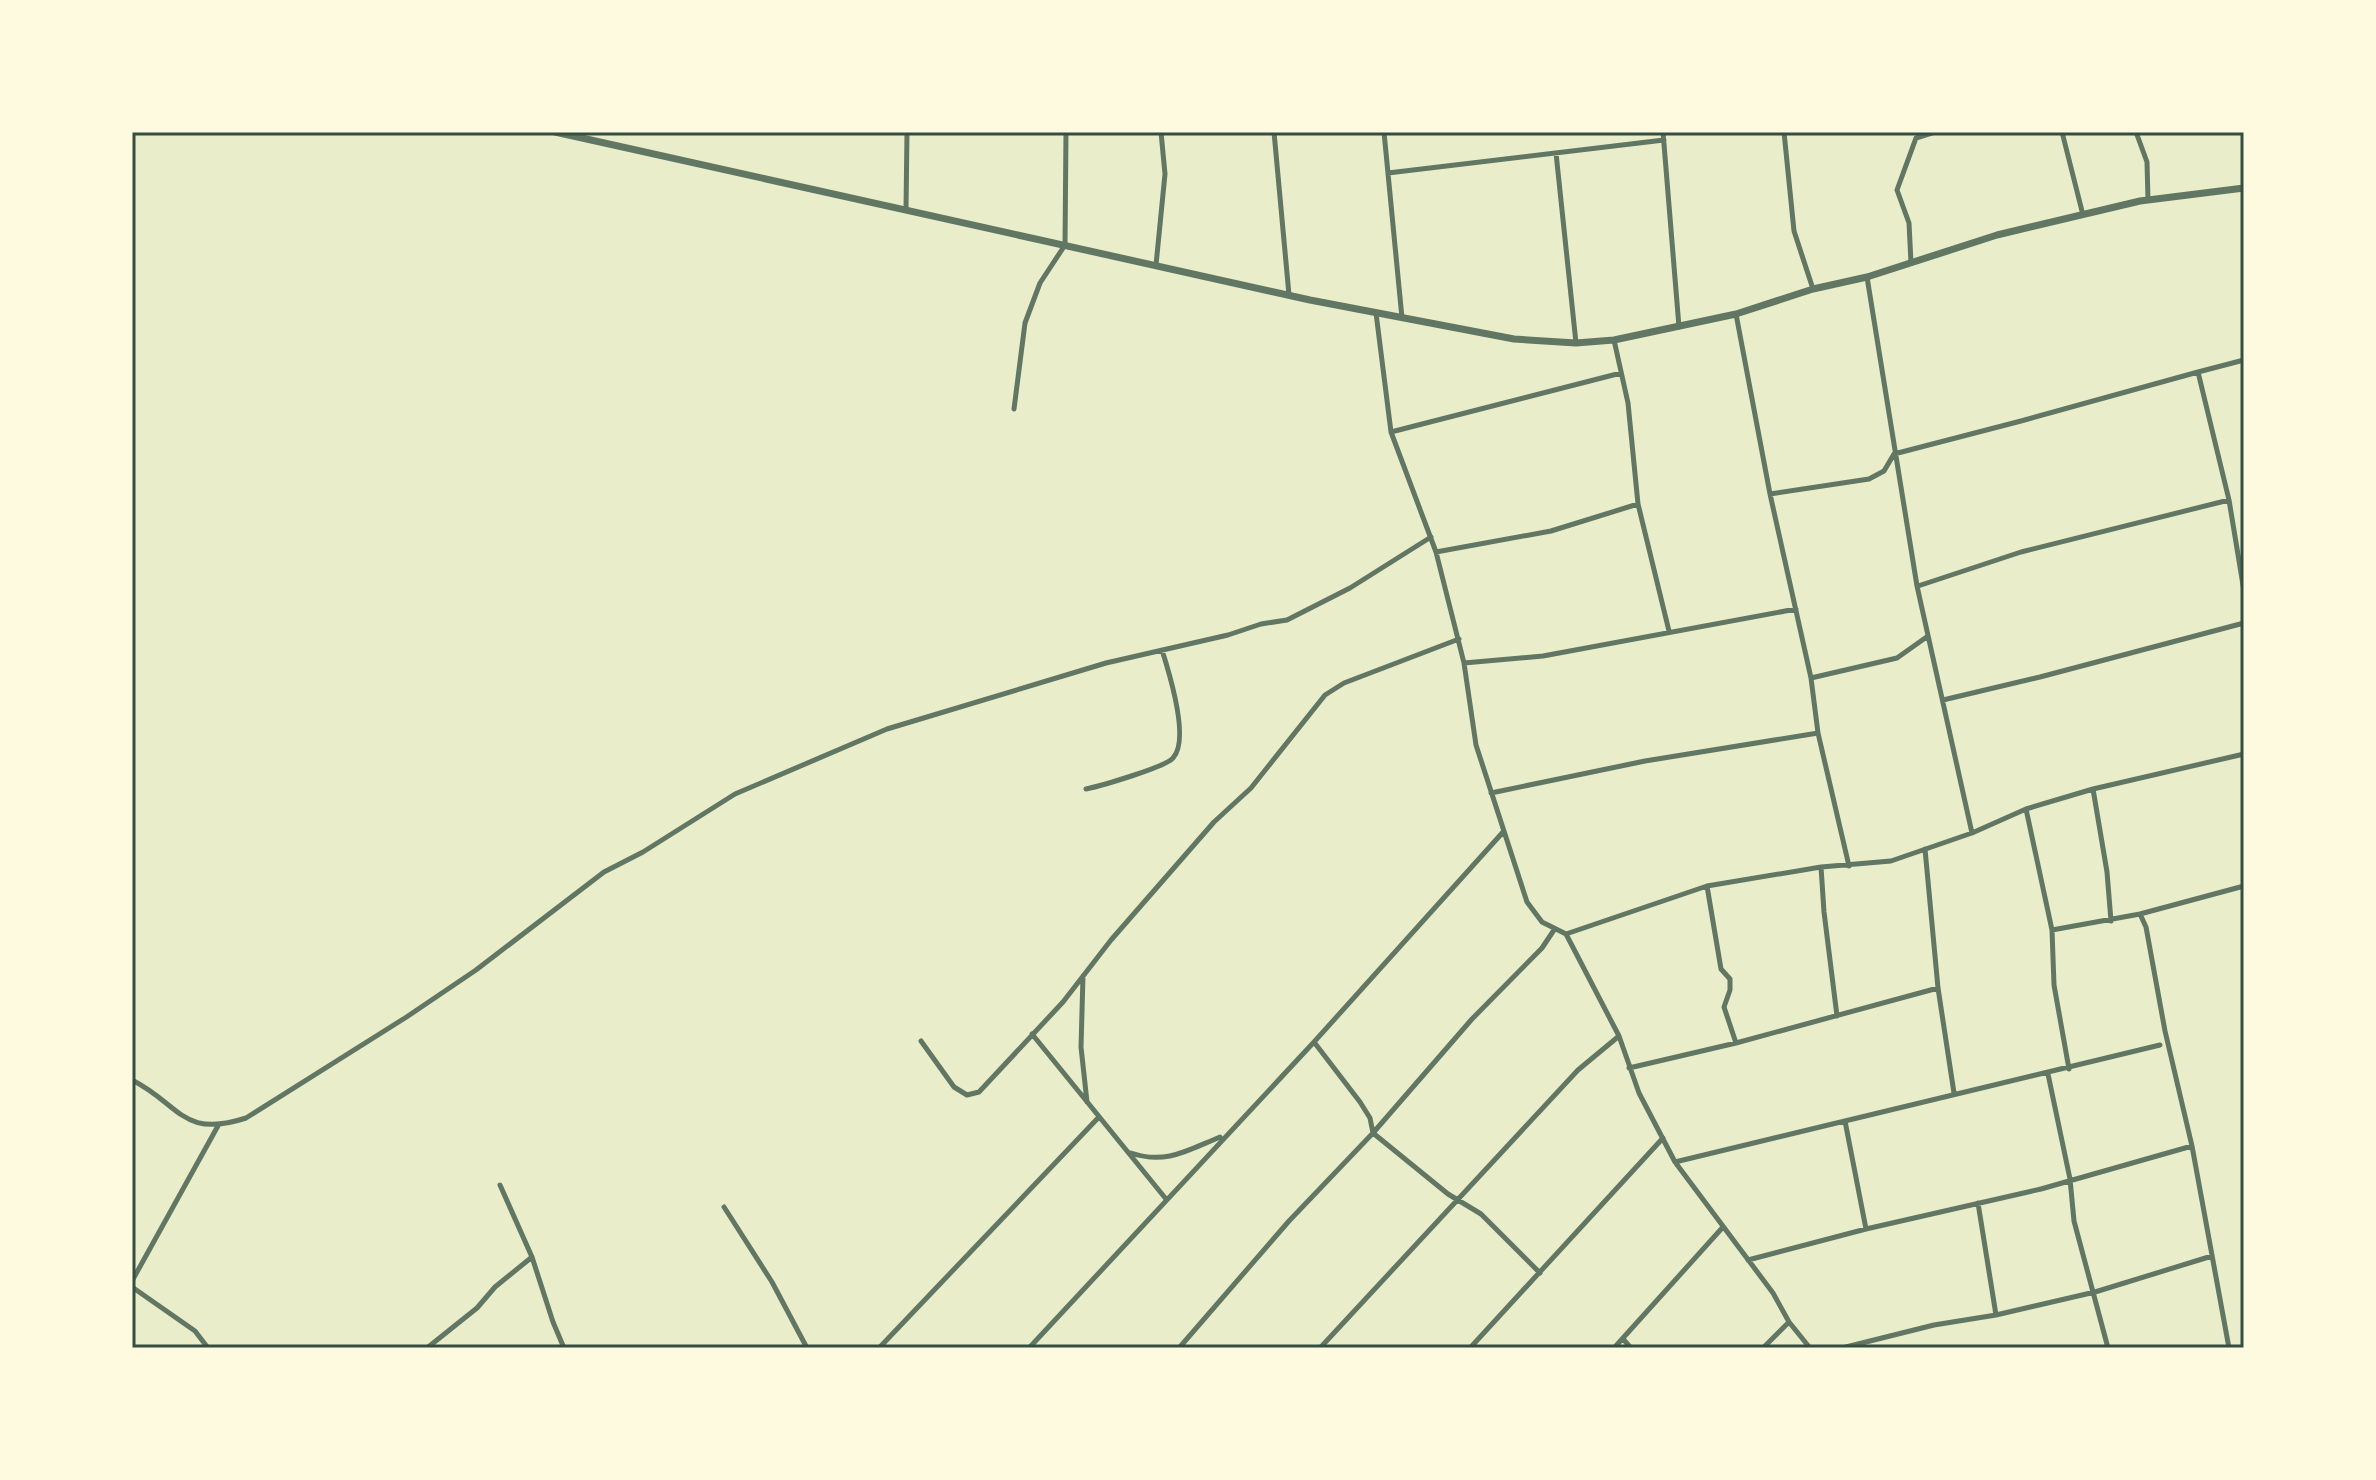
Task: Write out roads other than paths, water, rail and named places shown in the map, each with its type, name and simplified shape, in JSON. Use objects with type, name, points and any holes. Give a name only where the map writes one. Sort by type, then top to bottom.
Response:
[{"type":"street","points":[[555,132],[1376,313],[1514,339],[1576,343],[1614,340],[1736,314],[1813,289],[1867,277],[1997,235],[2083,215],[2148,200],[2244,188]]},
{"type":"street","points":[[906,209],[907,132]]},
{"type":"street","points":[[1014,409],[1025,323],[1040,283],[1065,245],[1066,132]]},
{"type":"street","points":[[1156,265],[1165,174],[1161,132]]},
{"type":"street","points":[[1274,132],[1289,295]]},
{"type":"street","points":[[1384,132],[1402,318]]},
{"type":"street","points":[[1663,132],[1680,328]]},
{"type":"street","points":[[1784,132],[1794,231],[1813,289]]},
{"type":"street","points":[[1911,263],[1909,223],[1897,190],[1916,138],[1935,132]]},
{"type":"street","points":[[2062,132],[2083,215]]},
{"type":"street","points":[[2136,132],[2147,162],[2148,200]]},
{"type":"street","points":[[1388,173],[1664,140]]},
{"type":"street","points":[[1556,153],[1576,343]]},
{"type":"street","points":[[1867,277],[1917,586],[1972,833]]},
{"type":"street","points":[[1376,313],[1391,432],[1436,552],[1464,663],[1476,745],[1527,902],[1542,922],[1554,930],[1566,934],[1707,886],[1821,867],[1891,861],[1972,833],[2026,809],[2093,789],[2244,754]]},
{"type":"street","points":[[1736,314],[1770,494],[1811,678],[1818,733],[1849,866]]},
{"type":"street","points":[[1614,340],[1628,403],[1638,504],[1669,631]]},
{"type":"street","points":[[1770,494],[1869,479],[1884,471],[1894,454],[2244,360]]},
{"type":"street","points":[[2198,372],[2229,500],[2244,591]]},
{"type":"street","points":[[1391,432],[1621,373]]},
{"type":"street","points":[[1917,586],[2021,552],[2229,500]]},
{"type":"street","points":[[1436,552],[1551,531],[1638,504]]},
{"type":"street","points":[[132,1080],[178,1114],[196,1123],[219,1124],[246,1118],[394,1026],[476,970],[604,872],[643,852],[735,794],[887,729],[1065,674],[1287,620],[1350,588],[1431,537]]},
{"type":"street","points":[[1464,663],[1543,656],[1796,609]]},
{"type":"street","points":[[1943,700],[2244,623]]},
{"type":"street","points":[[1811,678],[1897,658],[1928,636]]},
{"type":"street","points":[[921,1041],[954,1087],[967,1095],[979,1092],[1063,1002],[1083,974],[1214,822],[1251,788],[1325,695],[1344,683],[1459,639]]},
{"type":"street","points":[[1086,789],[1174,758],[1179,744],[1178,706],[1162,650]]},
{"type":"street","points":[[1491,793],[1645,761],[1818,733]]},
{"type":"street","points":[[2093,789],[2107,872],[2111,921]]},
{"type":"street","points":[[2026,809],[2052,930],[2054,985],[2069,1069]]},
{"type":"street","points":[[1029,1348],[1314,1042],[1504,831]]},
{"type":"street","points":[[1925,849],[1938,988],[1954,1093]]},
{"type":"street","points":[[1821,867],[1837,1016]]},
{"type":"street","points":[[1707,886],[1721,969],[1730,979],[1724,1007],[1736,1043]]},
{"type":"street","points":[[2052,930],[2111,921],[2244,886]]},
{"type":"street","points":[[2140,914],[2146,927],[2165,1031],[2192,1146],[2229,1348]]},
{"type":"street","points":[[1179,1348],[1472,1019],[1542,948],[1554,930]]},
{"type":"street","points":[[1566,934],[1619,1036],[1629,1068],[1675,1162],[1810,1348]]},
{"type":"street","points":[[1083,974],[1081,1047],[1087,1103]]},
{"type":"street","points":[[1629,1068],[1736,1043],[1938,988]]},
{"type":"street","points":[[2160,1045],[2165,1031]]},
{"type":"street","points":[[1032,1034],[1166,1199]]},
{"type":"street","points":[[1320,1348],[1578,1070],[1619,1036]]},
{"type":"street","points":[[1314,1042],[1360,1102],[1370,1118],[1373,1133],[1502,1233],[1540,1273]]},
{"type":"street","points":[[1675,1162],[2160,1045]]},
{"type":"street","points":[[2160,1045],[2171,1053]]},
{"type":"street","points":[[2048,1074],[2070,1179],[2074,1221],[2108,1348]]},
{"type":"street","points":[[879,1348],[1098,1118]]},
{"type":"street","points":[[1845,1121],[1866,1229]]},
{"type":"street","points":[[208,1348],[195,1331],[132,1284],[219,1124]]},
{"type":"street","points":[[1129,1153],[1149,1159],[1166,1157],[1185,1153],[1225,1135]]},
{"type":"street","points":[[1470,1348],[1663,1138]]},
{"type":"street","points":[[1748,1260],[2041,1189],[2192,1146]]},
{"type":"street","points":[[500,1185],[532,1257],[564,1348]]},
{"type":"street","points":[[1978,1203],[1996,1315]]},
{"type":"street","points":[[724,1207],[772,1282],[807,1348]]},
{"type":"street","points":[[1614,1348],[1723,1227]]},
{"type":"street","points":[[1842,1348],[1934,1325],[1996,1315],[2095,1292],[2212,1256]]},
{"type":"street","points":[[427,1348],[477,1308],[495,1287],[532,1257]]},
{"type":"street","points":[[132,1263],[140,1267]]},
{"type":"street","points":[[1763,1348],[1789,1322]]},
{"type":"street","points":[[1623,1339],[1631,1348]]}]
